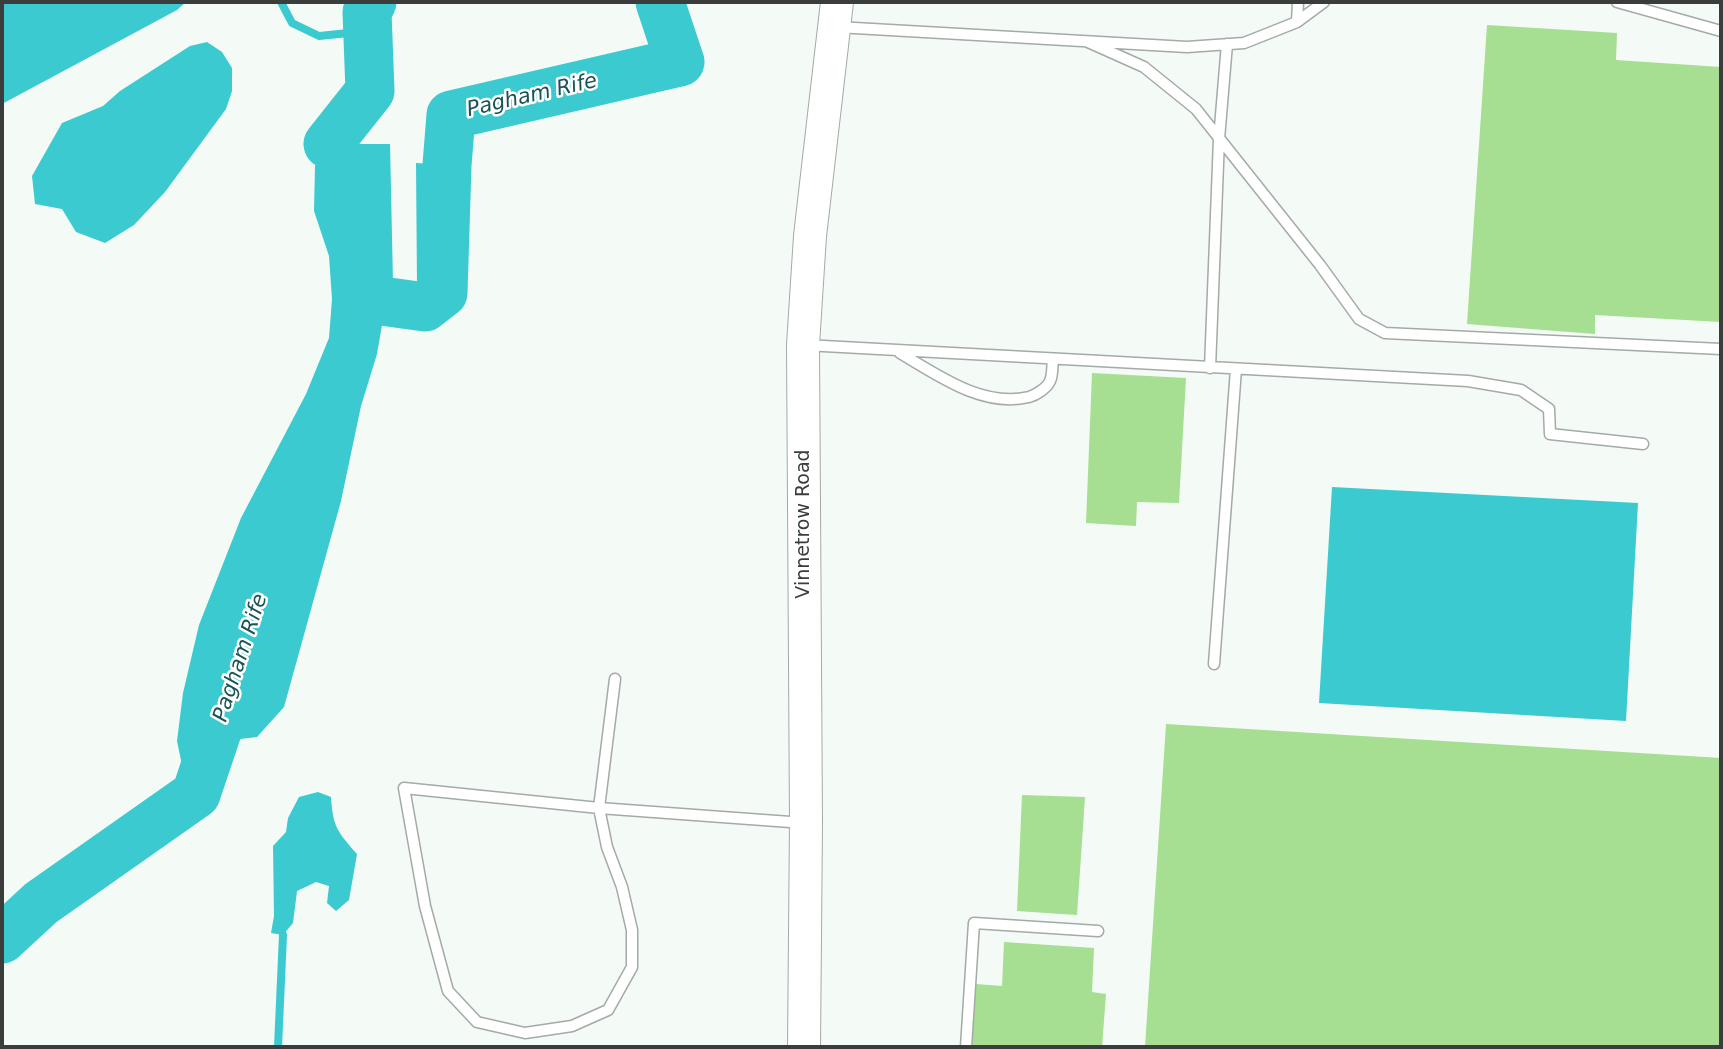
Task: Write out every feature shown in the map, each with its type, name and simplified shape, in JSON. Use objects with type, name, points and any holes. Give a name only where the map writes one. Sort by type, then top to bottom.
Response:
[{"type":"street","name":"Vinnetrow Road","points":[[804,1047],[806,823],[803,345],[810,236],[836,14]]},
{"type":"lane","points":[[1297,22],[1298,2]]},
{"type":"lane","points":[[836,14],[1088,41],[1187,47],[1244,43],[1297,22],[1324,2]]},
{"type":"lane","points":[[1618,2],[1721,31]]},
{"type":"lane","points":[[1088,41],[1144,67],[1196,109],[1320,265],[1359,319],[1385,333],[1721,349]]},
{"type":"lane","points":[[1210,368],[1219,139],[1227,44]]},
{"type":"lane","points":[[803,345],[1468,381],[1521,390],[1549,409],[1550,434],[1643,444]]},
{"type":"lane","points":[[898,351],[986,398],[1013,401],[1036,395],[1050,382],[1053,359]]},
{"type":"lane","points":[[1214,664],[1236,369]]},
{"type":"lane","points":[[615,679],[599,808],[607,847],[622,887],[632,930],[632,967],[608,1010],[572,1026],[526,1033],[477,1022],[447,991],[425,906],[404,788],[599,808],[806,823]]},
{"type":"lane","points":[[966,1047],[974,923],[1098,931]]},
{"type":"water","points":[[2,2],[186,2],[177,10],[2,104]]},
{"type":"water","points":[[207,42],[222,52],[232,68],[232,91],[226,109],[165,192],[134,225],[105,243],[76,232],[62,209],[35,204],[32,176],[62,123],[103,106],[120,91],[190,46]]},
{"type":"water","points":[[328,144],[390,144],[393,283],[417,285],[416,163],[447,165],[443,293],[425,307],[386,302],[377,354],[361,406],[341,501],[284,707],[257,737],[232,740],[209,755],[202,777],[184,775],[177,741],[183,693],[199,625],[241,518],[306,394],[329,338],[332,299],[329,256],[314,211],[315,166]]},
{"type":"water","points":[[1332,487],[1638,503],[1626,721],[1319,703]]},
{"type":"water","points":[[318,792],[331,797],[337,828],[357,854],[349,900],[336,911],[327,903],[329,886],[316,882],[297,891],[293,923],[283,935],[271,933],[274,916],[273,846],[286,832],[288,818],[299,797]]},
{"type":"building","points":[[1487,25],[1617,33],[1616,60],[1721,67],[1721,322],[1595,315],[1595,334],[1467,324]]},
{"type":"building","points":[[1092,373],[1186,378],[1179,503],[1137,502],[1136,526],[1086,523]]},
{"type":"building","points":[[1166,724],[1721,758],[1721,1047],[1145,1047]]},
{"type":"building","points":[[1022,795],[1085,797],[1077,915],[1017,911]]},
{"type":"building","points":[[1004,942],[1094,948],[1092,992],[1106,994],[1102,1047],[972,1047],[976,984],[1002,986]]},
{"type":"waterway","points":[[281,2],[292,23],[319,36],[368,31]]},
{"type":"waterway","name":"Pagham Rife","points":[[328,144],[370,91],[367,12],[372,2]]},
{"type":"waterway","name":"Pagham Rife","points":[[367,299],[425,307],[443,293],[451,115],[680,62],[660,2]]},
{"type":"waterway","name":"Pagham Rife","points":[[2,939],[41,903],[196,794],[230,693]]},
{"type":"waterway","points":[[278,1047],[283,935]]}]
